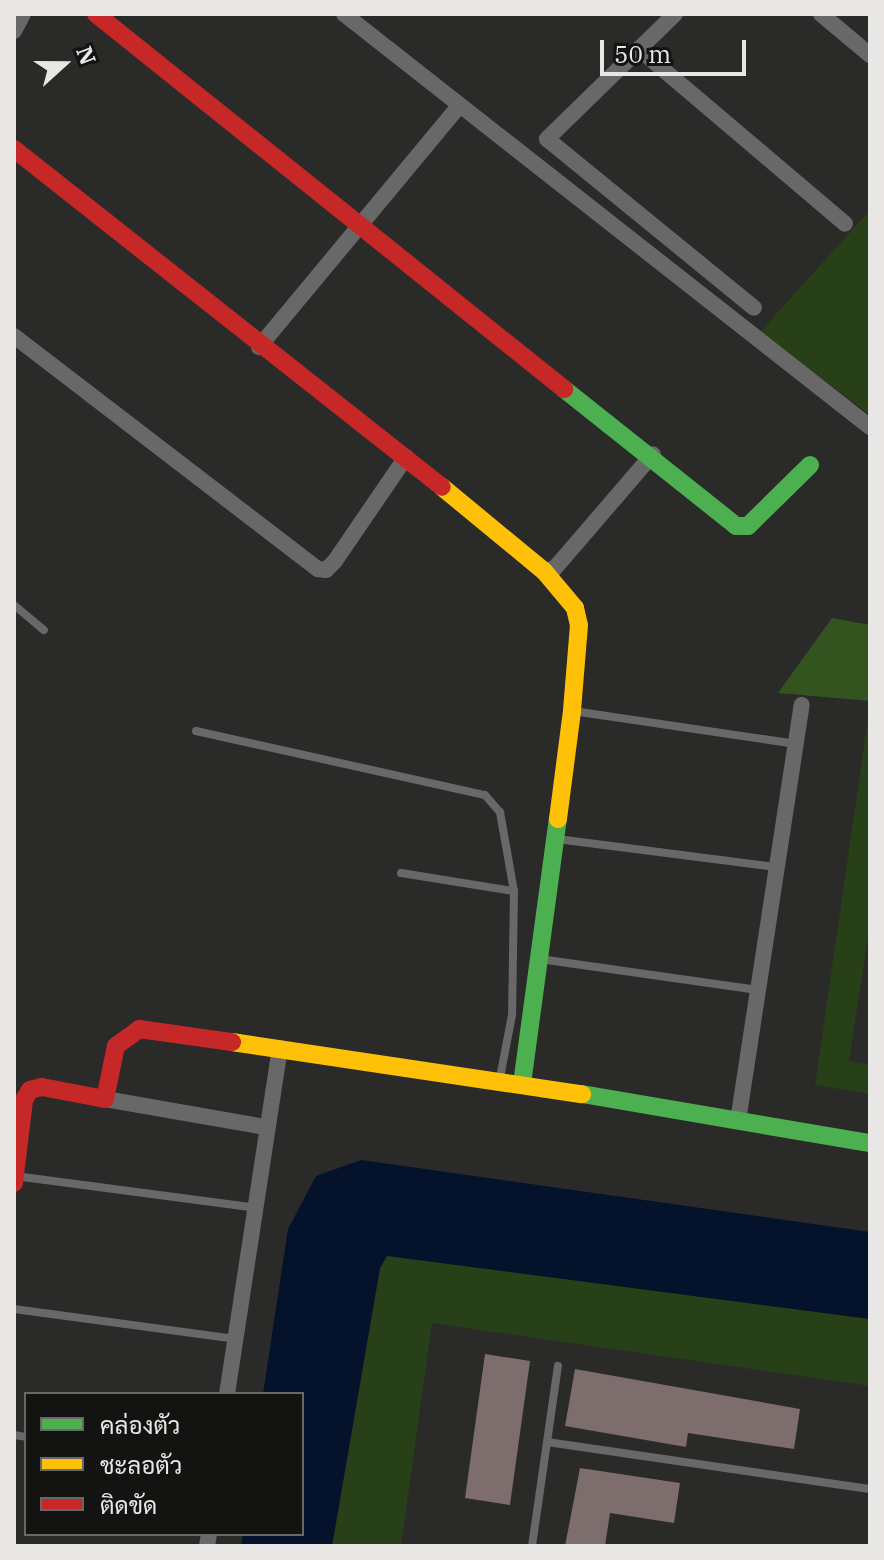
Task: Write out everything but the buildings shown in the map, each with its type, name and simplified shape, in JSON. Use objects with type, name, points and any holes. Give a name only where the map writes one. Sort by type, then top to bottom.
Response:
[{"type":"street","points":[[14,31],[23,14]]},
{"type":"street","points":[[96,14],[653,454],[742,528],[810,465]]},
{"type":"street","points":[[344,14],[870,427]]},
{"type":"street","points":[[675,14],[547,139],[754,308]]},
{"type":"street","points":[[821,14],[870,55]]},
{"type":"street","points":[[639,49],[845,224]]},
{"type":"street","points":[[259,347],[459,106]]},
{"type":"street","points":[[14,149],[259,347],[406,457],[544,571],[578,616],[572,711],[522,1084]]},
{"type":"street","points":[[14,336],[318,569],[335,561],[406,457]]},
{"type":"street","points":[[544,571],[555,568],[653,454]]},
{"type":"street","points":[[738,1121],[802,705]]},
{"type":"street","points":[[105,1099],[116,1046],[139,1029],[499,1080],[870,1143]]},
{"type":"street","points":[[227,1392],[252,1207],[280,1048]]},
{"type":"street","points":[[14,1183],[24,1100],[30,1090],[42,1087],[266,1127]]},
{"type":"lane","points":[[14,605],[44,630]]},
{"type":"lane","points":[[572,711],[797,744]]},
{"type":"lane","points":[[196,731],[485,795],[500,812],[514,891],[512,1015],[499,1080]]},
{"type":"lane","points":[[556,839],[777,867]]},
{"type":"lane","points":[[401,873],[514,891]]},
{"type":"lane","points":[[540,959],[758,990]]},
{"type":"lane","points":[[15,1176],[252,1207]]},
{"type":"lane","points":[[14,1309],[235,1339]]},
{"type":"lane","points":[[532,1546],[558,1366]]},
{"type":"lane","points":[[547,1442],[868,1489]]},
{"type":"green space","points":[[870,210],[870,415],[760,332]]},
{"type":"green space","points":[[832,618],[870,625],[870,701],[778,693]]},
{"type":"green space","points":[[870,705],[870,924],[849,1061],[870,1065],[870,1094],[815,1085]]},
{"type":"green space","points":[[396,1254],[870,1319],[870,1386],[432,1323],[401,1546],[332,1546],[380,1268],[386,1256]]},
{"type":"water","points":[[361,1160],[870,1232],[870,1319],[387,1256],[380,1268],[332,1546],[241,1546],[243,1536],[304,1536],[304,1392],[263,1392],[288,1229],[316,1176]]},
{"type":"traffic: fast","points":[[564,389],[736,526],[748,526],[810,465]]},
{"type":"traffic: fast","points":[[522,1084],[558,819]]},
{"type":"traffic: fast","points":[[582,1094],[870,1143]]},
{"type":"traffic: slow","points":[[442,487],[544,571],[575,608],[579,625],[558,819]]},
{"type":"traffic: slow","points":[[232,1042],[582,1094]]},
{"type":"traffic: jam","points":[[96,14],[564,389]]},
{"type":"traffic: jam","points":[[14,149],[442,487]]},
{"type":"traffic: jam","points":[[14,1183],[24,1100],[30,1090],[42,1087],[105,1099],[116,1046],[139,1029],[232,1042]]}]
